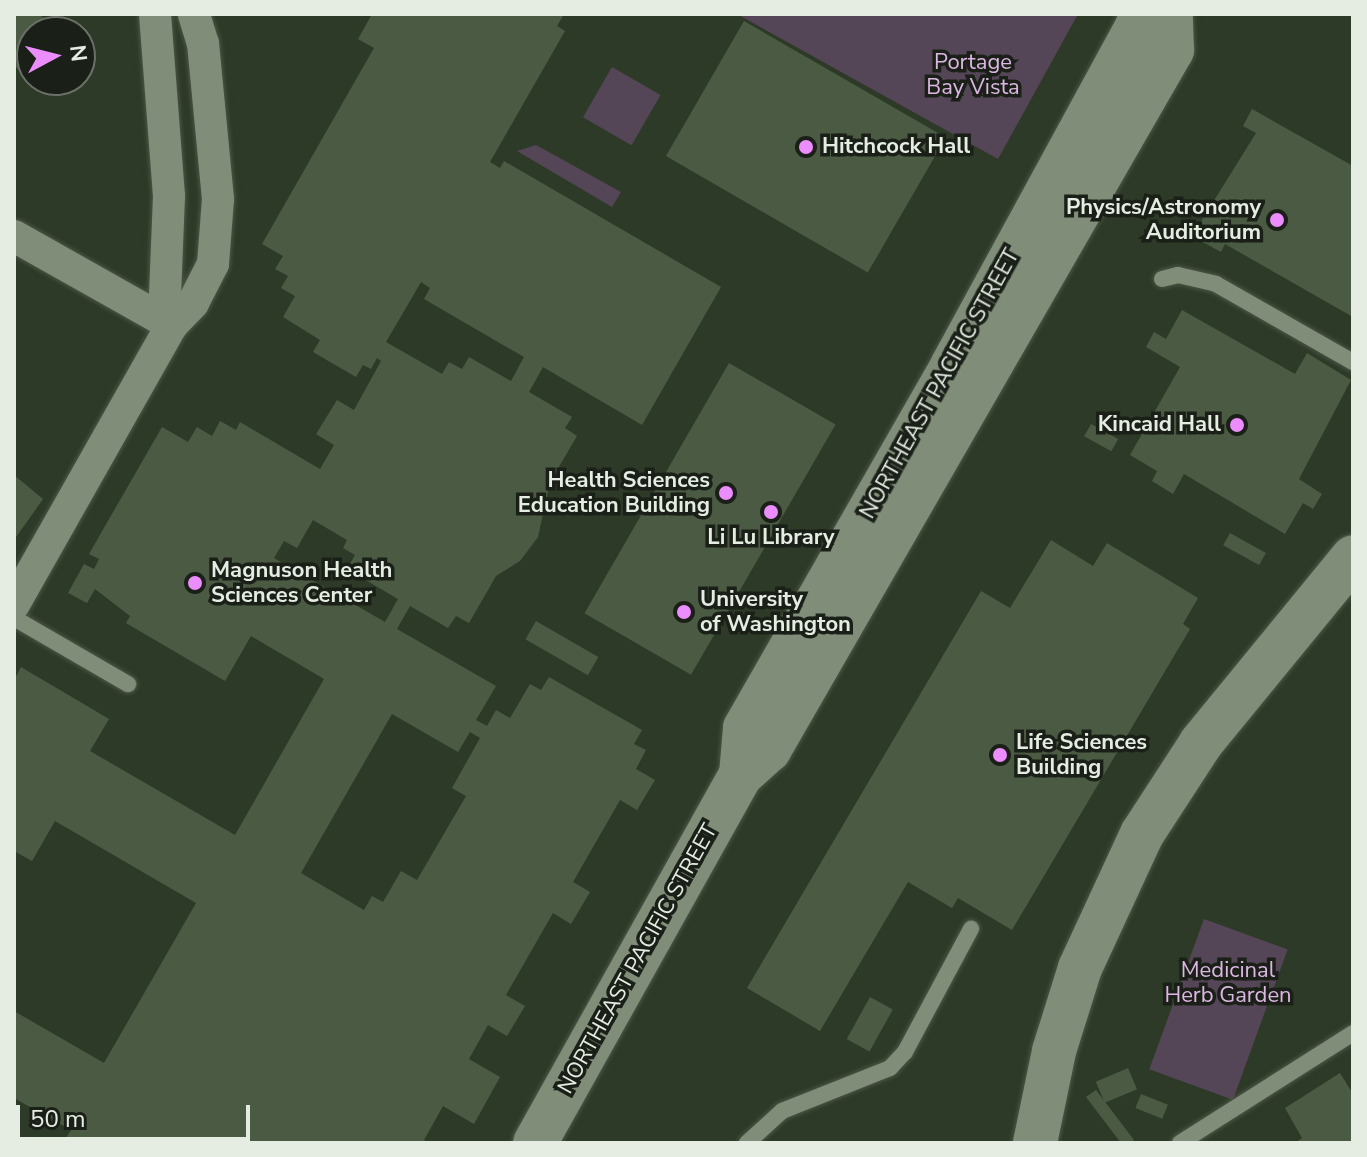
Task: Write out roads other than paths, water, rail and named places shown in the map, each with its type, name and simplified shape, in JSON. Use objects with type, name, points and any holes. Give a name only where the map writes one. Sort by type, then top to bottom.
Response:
[{"type":"main road","name":"NORTHEAST PACIFIC STREET","points":[[535,1143],[741,775],[745,728],[952,366],[1137,26],[1170,15]]},
{"type":"main road","points":[[1035,1143],[1075,980],[1142,834],[1201,743],[1353,557]]},
{"type":"street","points":[[155,14],[169,196],[165,296],[172,325]]},
{"type":"street","points":[[14,604],[172,325],[205,284],[220,221],[203,44],[194,14]]},
{"type":"street","points":[[14,236],[172,325]]},
{"type":"lane","points":[[1162,279],[1178,275],[1216,284],[1353,362]]},
{"type":"lane","points":[[14,618],[128,684]]},
{"type":"lane","points":[[747,1143],[782,1111],[890,1068],[905,1052],[971,929]]},
{"type":"lane","points":[[1180,1143],[1353,1033]]},
{"type":"place","name":"Hitchcock Hall","points":[[806,147]]},
{"type":"place","name":"Physics/Astronomy Auditorium","points":[[1277,220]]},
{"type":"place","name":"Kincaid Hall","points":[[1237,425]]},
{"type":"place","name":"Health Sciences Education Building","points":[[726,493]]},
{"type":"place","name":"Li Lu Library","points":[[771,512]]},
{"type":"place","name":"Magnuson Health Sciences Center","points":[[195,583]]},
{"type":"place","name":"University of Washington","points":[[684,612]]},
{"type":"place","name":"Life Sciences Building","points":[[1000,755]]},
{"type":"park label","name":"Portage Bay Vista","points":[[973,74]]},
{"type":"park label","name":"Medicinal Herb Garden","points":[[1228,982]]}]
